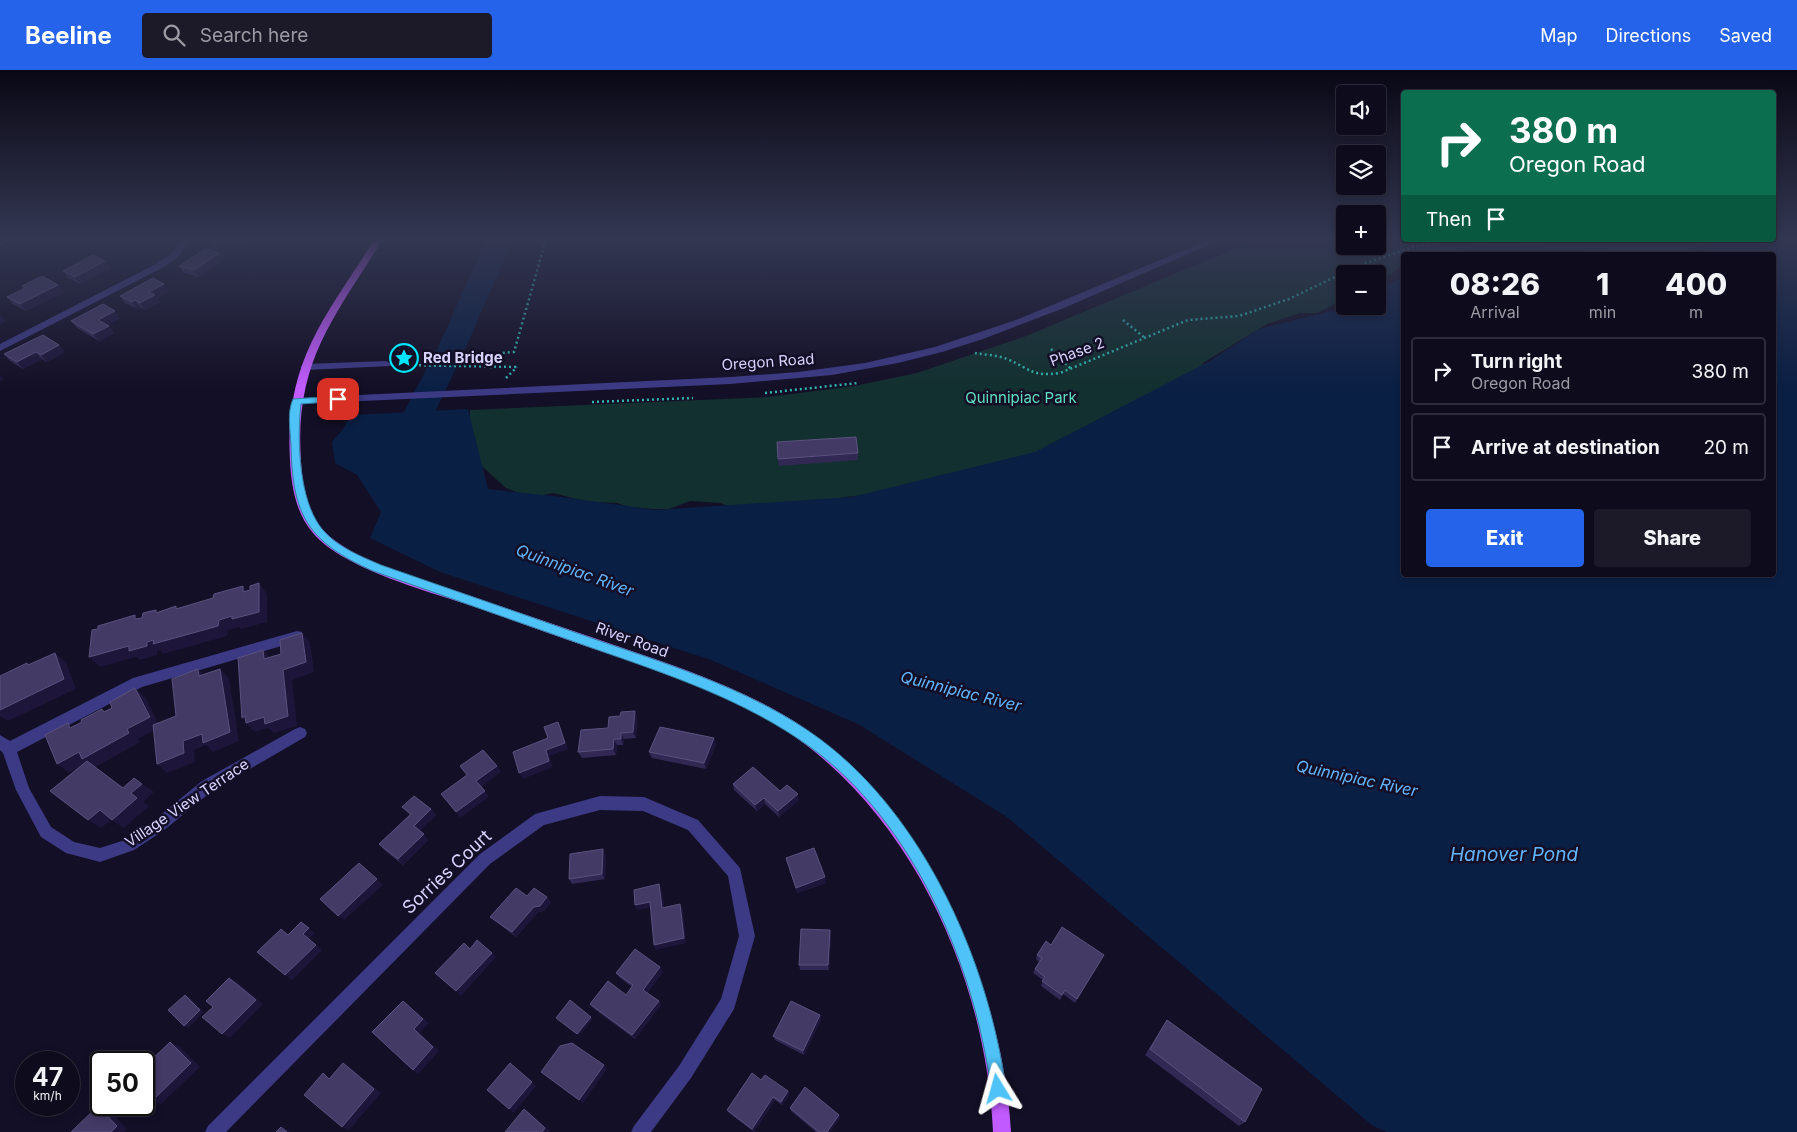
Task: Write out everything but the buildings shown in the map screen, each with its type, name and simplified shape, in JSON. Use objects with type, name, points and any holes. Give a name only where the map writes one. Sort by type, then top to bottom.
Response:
[{"type":"main road","name":"River Road","points":[[349,289],[321,334],[305,367],[297,401],[294,428],[296,464],[301,497],[312,523],[329,542],[349,556],[377,568],[656,665],[718,690],[771,715],[815,743],[844,767],[884,810],[916,856],[949,918],[976,988],[993,1050],[1002,1132]]},
{"type":"street","points":[[0,348],[115,289]]},
{"type":"street","name":"Oregon Road","points":[[297,401],[501,392],[822,373],[899,360],[967,340],[1030,317],[1099,289]]},
{"type":"street","points":[[305,367],[386,364]]},
{"type":"street","name":"Village View Terrace","points":[[299,636],[138,682],[5,745],[23,790],[46,832],[71,848],[100,855],[129,845],[158,826],[207,786],[300,734]]},
{"type":"street","name":"Sorries Court","points":[[214,1132],[485,859],[540,819],[600,803],[644,804],[693,825],[735,873],[747,936],[728,1003],[685,1072],[640,1132]]},
{"type":"path","points":[[490,368],[502,354],[514,352],[532,289]]},
{"type":"path","name":"Phase 2","points":[[966,353],[1006,358],[1023,369],[1046,375],[1070,369],[1188,320],[1239,316],[1311,289]]},
{"type":"path","points":[[1123,320],[1145,338]]},
{"type":"path","points":[[1051,349],[1070,369]]},
{"type":"path","points":[[409,365],[476,368],[518,367],[504,380]]},
{"type":"green space","name":"Quinnipiac Park","points":[[1139,289],[1336,289],[1336,304],[1317,313],[1300,313],[1267,324],[1203,363],[1196,377],[1045,450],[879,494],[845,497],[808,504],[729,507],[721,503],[690,501],[669,509],[654,509],[629,507],[617,503],[588,502],[553,493],[539,496],[521,494],[506,488],[475,460],[470,429],[470,410],[768,397],[854,386],[917,373],[1026,336]]},
{"type":"water","name":"Hanover Pond","points":[[1386,289],[1401,289],[1401,577],[1776,577],[1776,289],[1797,289],[1797,1132],[1387,1132],[1373,1126],[1007,817],[858,724],[711,660],[440,572],[370,538],[381,512],[357,475],[335,463],[332,442],[343,429],[350,415],[468,409],[488,489],[656,510],[852,497],[1035,452],[1208,362],[1259,329],[1336,310],[1336,315],[1386,315]]},
{"type":"waterway","name":"Quinnipiac River","points":[[417,458],[410,431],[453,345],[478,289]]},
{"type":"place","name":"Red Bridge","points":[[404,358]]},
{"type":"route","points":[[338,399],[297,401],[294,428],[296,464],[301,497],[312,523],[329,542],[349,556],[377,568],[656,665],[718,690],[771,715],[815,743],[844,767],[884,810],[916,856],[949,918],[976,988],[993,1050],[998,1089]]}]
